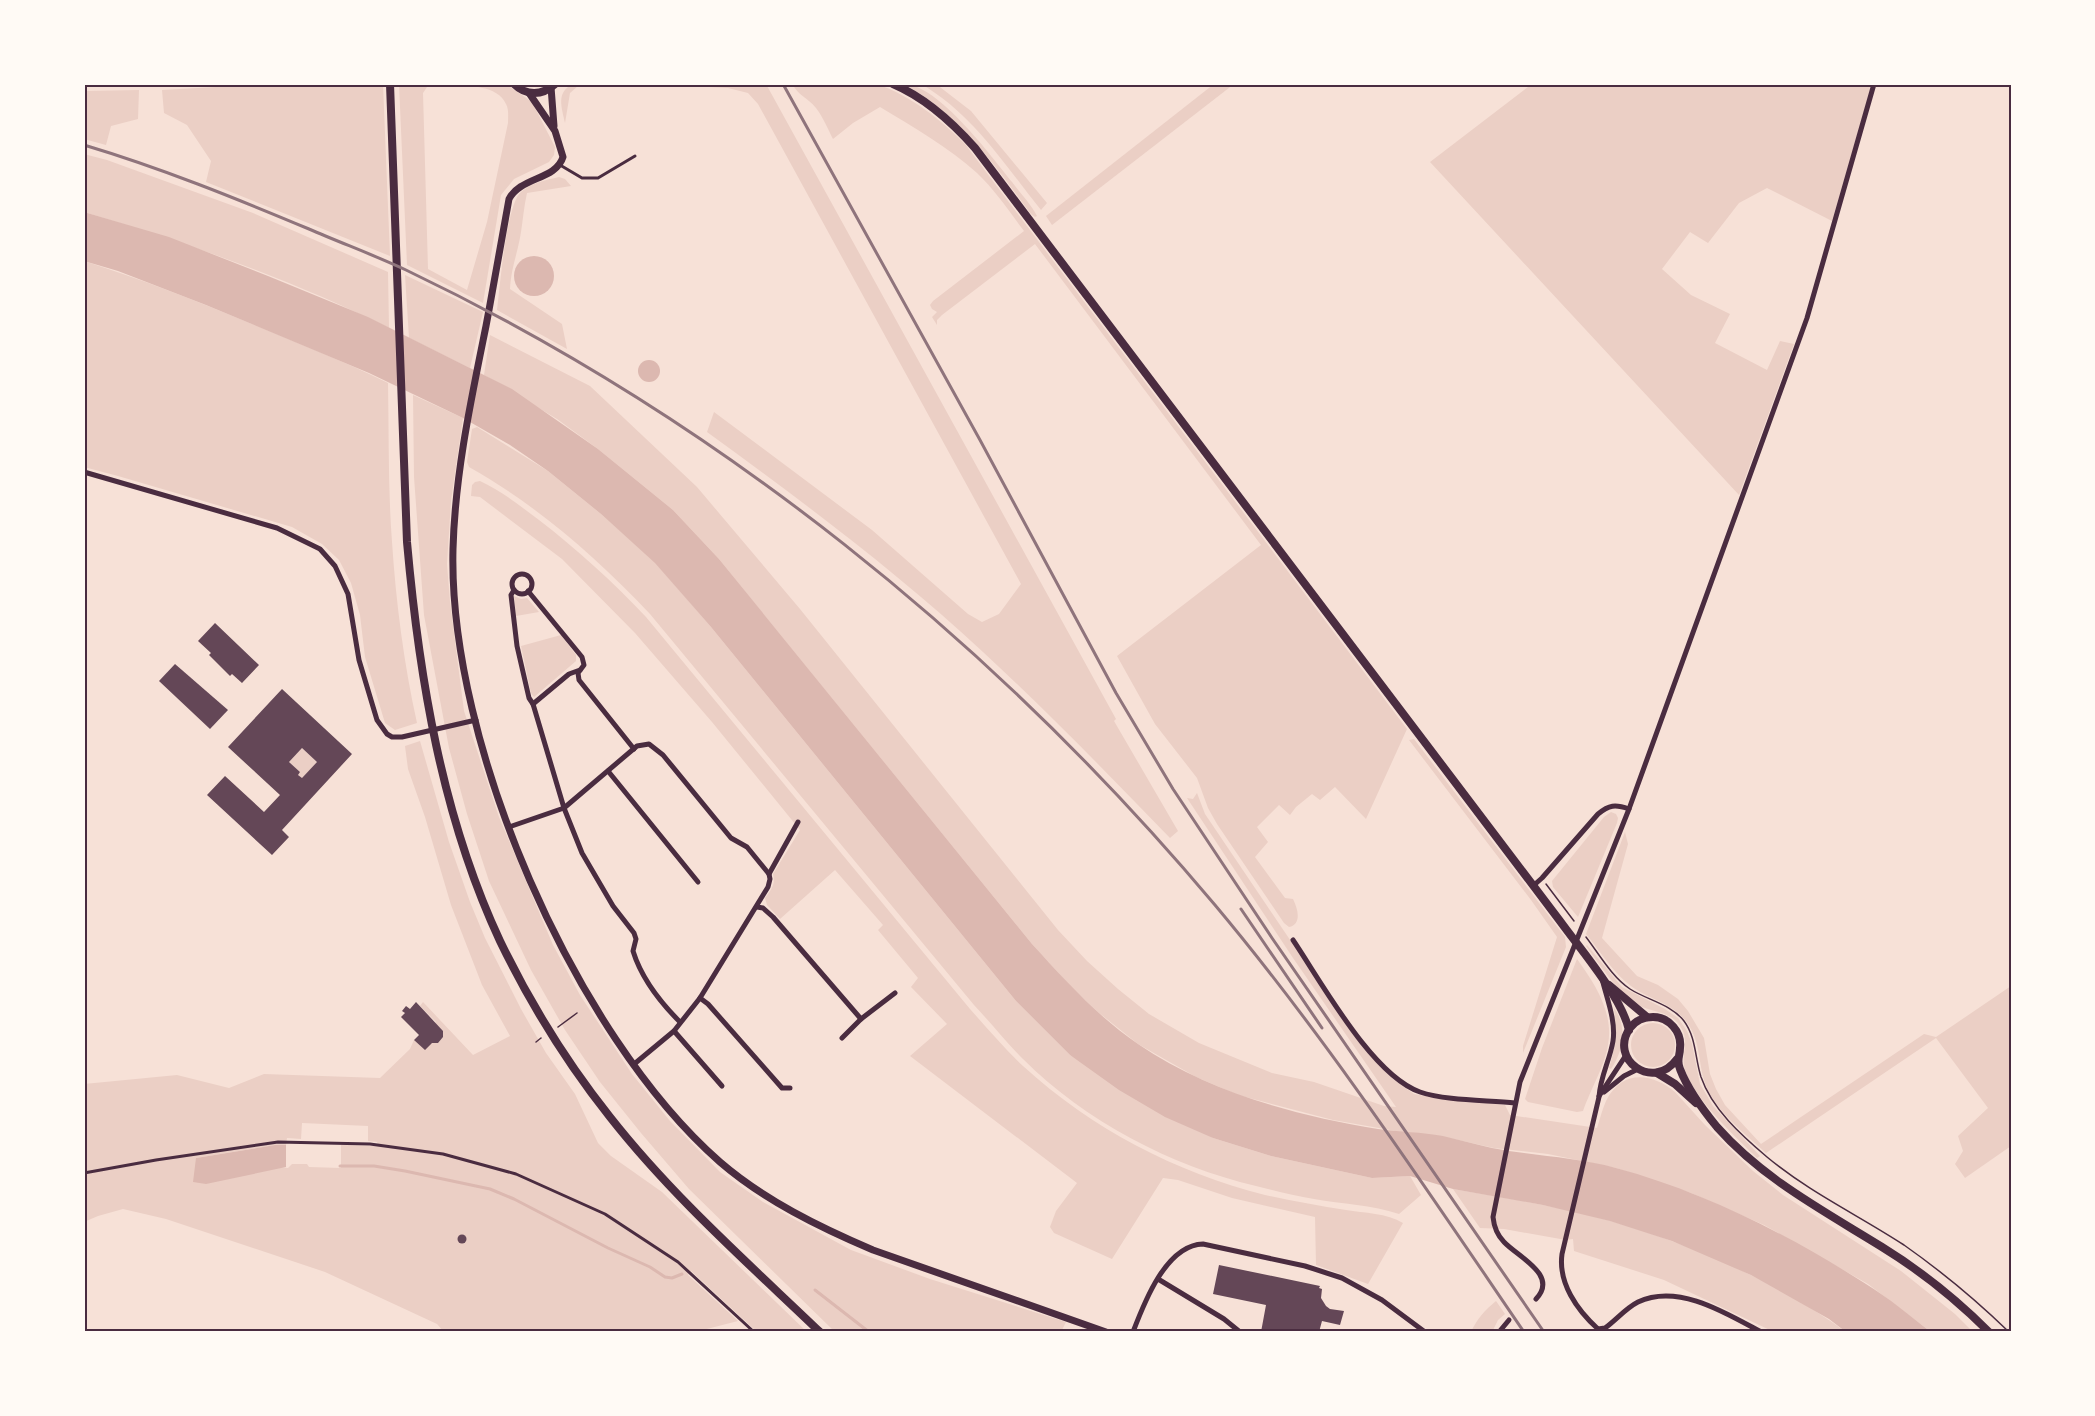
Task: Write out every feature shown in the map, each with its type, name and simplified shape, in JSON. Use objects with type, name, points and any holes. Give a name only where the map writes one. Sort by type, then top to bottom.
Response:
[{"type":"main road","points":[[390,84],[407,542],[413,616],[426,692],[455,816],[474,878],[500,940],[527,993],[557,1043],[611,1118],[685,1202],[820,1332]]},
{"type":"main road","points":[[514,84],[529,93],[540,93],[553,86]]},
{"type":"main road","points":[[893,84],[913,94],[940,113],[975,148],[1560,921],[1601,978],[1624,1016],[1629,1030]]},
{"type":"main road","points":[[1601,978],[1636,1011],[1647,1017],[1665,1020],[1675,1028],[1680,1047],[1677,1059],[1680,1071],[1703,1110]]},
{"type":"main road","points":[[1647,1017],[1629,1030],[1624,1046],[1629,1060],[1638,1069],[1657,1073],[1668,1068],[1677,1059]]},
{"type":"main road","points":[[1657,1073],[1675,1084],[1703,1110],[1734,1145],[1767,1174],[1802,1199],[1908,1264],[1950,1296],[1989,1332]]},
{"type":"street","points":[[1536,1299],[1542,1291],[1541,1276],[1531,1264],[1504,1242],[1496,1233],[1493,1224],[1493,1208],[1520,1082],[1629,809],[1807,318],[1874,84]]},
{"type":"street","points":[[553,86],[552,116],[555,132]]},
{"type":"street","points":[[529,93],[555,132],[563,151],[563,157],[560,165],[517,188],[508,200],[461,457],[453,550],[454,586],[466,678],[476,720],[509,827],[532,883],[575,972],[633,1065],[666,1107],[718,1160],[743,1180],[798,1214],[873,1250],[1106,1332]]},
{"type":"street","points":[[84,472],[277,528],[320,549],[335,566],[348,594],[359,660],[380,726],[387,734],[392,737],[415,734],[476,720]]},
{"type":"street","points":[[528,591],[531,582],[528,576],[522,574],[513,578],[514,590],[511,594],[517,646],[529,698],[533,704],[564,808],[582,853],[597,881],[634,933],[636,939],[633,951],[645,976],[667,1009],[680,1022]]},
{"type":"street","points":[[514,590],[523,593],[528,591]]},
{"type":"street","points":[[528,591],[582,657],[584,665],[569,674],[533,704]]},
{"type":"street","points":[[579,670],[577,676],[579,680],[634,748]]},
{"type":"street","points":[[509,827],[564,808],[634,748],[649,744],[657,749],[731,838],[747,847],[769,874],[770,884],[700,998],[674,1031],[633,1065]]},
{"type":"street","points":[[608,771],[698,882]]},
{"type":"street","points":[[1533,886],[1542,879],[1606,807],[1614,805],[1629,809]]},
{"type":"street","points":[[769,874],[798,822]]},
{"type":"street","points":[[756,907],[763,908],[772,916],[861,1019]]},
{"type":"street","points":[[1293,940],[1362,1042],[1402,1084],[1431,1095],[1515,1103]]},
{"type":"street","points":[[1601,978],[1611,1017],[1613,1041],[1600,1080],[1599,1097],[1562,1258],[1564,1281],[1581,1311],[1598,1329],[1605,1328],[1639,1302],[1659,1296],[1675,1296],[1709,1306],[1761,1332]]},
{"type":"street","points":[[842,1038],[861,1019],[895,993]]},
{"type":"street","points":[[700,998],[708,1004],[782,1088],[790,1088]]},
{"type":"street","points":[[674,1031],[722,1086]]},
{"type":"street","points":[[1599,1097],[1626,1054]]},
{"type":"street","points":[[1599,1097],[1624,1076],[1638,1069]]},
{"type":"street","points":[[1132,1332],[1158,1279],[1180,1251],[1203,1244],[1305,1266],[1342,1278],[1382,1300],[1425,1332]]},
{"type":"street","points":[[1158,1279],[1224,1319],[1240,1332]]},
{"type":"street","points":[[1499,1332],[1509,1320]]},
{"type":"lane","points":[[560,165],[582,178],[598,178],[635,156]]},
{"type":"lane","points":[[84,1173],[278,1142],[370,1144],[443,1154],[516,1174],[605,1214],[678,1262],[754,1332]]},
{"type":"path","points":[[1542,879],[1566,911]]},
{"type":"path","points":[[1599,954],[1623,984],[1669,1008],[1684,1021],[1692,1036],[1701,1077],[1712,1099],[1746,1138],[1800,1183],[1903,1245],[1943,1274],[2008,1332]]},
{"type":"shaded area","points":[[268,84],[383,84],[390,256],[206,182],[211,161],[187,125],[164,113],[162,90]]},
{"type":"shaded area","points":[[399,84],[450,84],[506,84],[532,102],[555,147],[554,155],[549,162],[514,179],[501,195],[483,303],[407,265]],"holes":[[[450,84],[489,90],[502,98],[508,108],[508,123],[487,222],[467,290],[428,269],[423,93],[427,87]]]},
{"type":"shaded area","points":[[574,84],[630,84],[579,85],[570,93],[565,123],[562,95],[568,87]]},
{"type":"shaded area","points":[[652,84],[766,84],[1116,719],[1114,721],[1178,831],[1170,838],[1055,721],[950,622],[848,538],[707,432],[714,412],[872,530],[968,614],[982,622],[999,614],[1021,584],[758,104],[748,93],[728,88]]},
{"type":"shaded area","points":[[792,84],[877,84],[902,95],[924,109],[965,144],[1407,729],[1366,819],[1335,787],[1320,800],[1312,794],[1290,815],[1279,805],[1257,827],[1268,842],[1255,857],[1285,898],[1293,899],[1298,916],[1293,925],[1289,927],[1284,923],[1217,824],[1208,808],[1197,778],[1155,724],[1117,656],[1261,545],[1035,244],[942,315],[937,320],[937,325],[932,317],[937,312],[930,305],[933,301],[1024,231],[977,173],[918,130],[880,107],[853,123],[833,139],[816,108]]},
{"type":"shaded area","points":[[904,84],[918,87],[948,108],[991,156],[1037,216],[1031,214],[989,159],[959,125],[924,96]]},
{"type":"shaded area","points":[[921,84],[936,84],[971,111],[1047,203],[1041,210],[972,125],[940,96]]},
{"type":"shaded area","points":[[1214,84],[1234,84],[1052,225],[1046,216]]},
{"type":"shaded area","points":[[1532,84],[1872,84],[1832,221],[1767,188],[1739,203],[1708,243],[1690,232],[1662,269],[1691,295],[1730,314],[1715,343],[1767,370],[1780,341],[1794,344],[1739,495],[1430,162]]},
{"type":"shaded area","points":[[139,90],[138,119],[111,126],[106,145],[84,139],[84,91]]},
{"type":"shaded area","points":[[84,154],[107,160],[253,213],[388,272],[389,328],[277,278],[162,236],[84,212]]},
{"type":"shaded area","points":[[559,177],[565,179],[571,186],[527,193],[510,289],[562,324],[567,349],[497,310],[508,229],[516,200],[529,186]]},
{"type":"shaded area","points":[[84,212],[169,237],[368,317],[512,389],[598,449],[673,510],[719,559],[1032,944],[1057,971],[1109,1022],[1165,1061],[1223,1088],[1315,1117],[1378,1129],[1443,1136],[1492,1148],[1601,1164],[1682,1189],[1777,1232],[1837,1266],[1875,1289],[1931,1332],[1846,1332],[1829,1319],[1751,1275],[1672,1241],[1610,1221],[1543,1205],[1453,1189],[1410,1176],[1372,1178],[1271,1156],[1213,1138],[1165,1117],[1119,1090],[1070,1055],[1016,1001],[711,627],[655,563],[601,514],[548,471],[510,445],[463,418],[369,373],[206,305],[118,271],[84,261]]},
{"type":"shaded area","points":[[534,256],[542,257],[548,262],[553,268],[553,284],[548,290],[542,295],[534,296],[526,295],[520,290],[515,284],[514,276],[515,268],[520,262],[526,257]]},
{"type":"shaded area","points":[[84,261],[211,307],[388,383],[390,503],[394,565],[404,656],[417,723],[395,730],[385,723],[365,657],[360,615],[351,583],[339,560],[322,544],[292,527],[84,467]]},
{"type":"shaded area","points":[[405,275],[483,312],[470,368],[409,338]]},
{"type":"shaded area","points":[[490,335],[590,386],[697,487],[800,609],[1058,930],[1087,961],[1149,1014],[1199,1043],[1272,1073],[1314,1082],[1384,1106],[1396,1107],[1293,958],[1187,798],[1193,799],[1197,793],[1205,814],[1359,1042],[1392,1078],[1414,1094],[1505,1105],[1510,1115],[1597,1128],[1606,1101],[1620,1083],[1638,1077],[1657,1081],[1675,1092],[1705,1125],[1753,1171],[1783,1195],[1901,1271],[1955,1314],[1973,1332],[1931,1332],[1868,1284],[1764,1225],[1691,1193],[1616,1168],[1548,1154],[1494,1148],[1440,1136],[1413,1134],[1333,1120],[1238,1095],[1196,1077],[1138,1044],[1074,990],[1032,944],[719,559],[673,510],[557,419],[484,375]]},
{"type":"shaded area","points":[[645,360],[653,360],[660,367],[660,375],[653,382],[645,382],[638,375],[638,367]]},
{"type":"shaded area","points":[[413,395],[463,418],[451,501],[447,564],[464,711],[499,817],[553,945],[580,995],[632,1074],[670,1121],[720,1172],[763,1202],[851,1250],[930,1279],[1066,1322],[1061,1332],[835,1332],[689,1189],[600,1082],[565,1030],[531,970],[489,881],[449,748],[424,615],[414,477]]},
{"type":"shaded area","points":[[477,427],[548,471],[655,562],[711,627],[1016,1001],[1070,1055],[1213,1138],[1271,1156],[1372,1178],[1410,1176],[1421,1195],[1399,1214],[1292,1195],[1224,1177],[1161,1153],[1131,1138],[1074,1102],[1047,1081],[1017,1053],[974,1005],[650,614],[609,572],[565,534],[519,498],[469,467],[467,462],[472,429]]},
{"type":"shaded area","points":[[480,481],[511,499],[553,531],[621,591],[646,617],[970,1009],[1023,1066],[1077,1110],[1136,1146],[1167,1161],[1265,1195],[1383,1215],[1403,1223],[1368,1284],[1316,1265],[1315,1217],[1232,1198],[1178,1180],[1163,1178],[1112,1259],[1054,1233],[1050,1227],[1056,1211],[1077,1183],[910,1056],[947,1024],[911,987],[918,978],[878,930],[883,925],[835,870],[780,919],[767,905],[765,898],[773,884],[773,874],[800,830],[712,722],[635,633],[562,559],[480,497],[471,496],[472,485]]},
{"type":"shaded area","points":[[514,596],[521,599],[527,598],[539,612],[516,616]]},
{"type":"shaded area","points":[[561,635],[576,655],[576,661],[534,697],[531,693],[521,646]]},
{"type":"shaded area","points":[[1414,739],[1565,937],[1566,947],[1523,1053],[1523,1046],[1557,937],[1409,740]]},
{"type":"shaded area","points":[[420,741],[449,842],[485,938],[546,1053],[575,1094],[598,1143],[611,1156],[662,1192],[807,1332],[757,1332],[691,1271],[688,1275],[738,1321],[695,1332],[444,1332],[437,1324],[325,1272],[166,1219],[123,1209],[84,1222],[84,1084],[177,1075],[229,1088],[264,1074],[380,1078],[410,1049],[414,1040],[438,1043],[443,1037],[443,1031],[420,1006],[423,1002],[473,1055],[510,1036],[482,985],[451,905],[408,769],[405,746]],"holes":[[[302,1123],[368,1126],[368,1141],[377,1142],[378,1146],[341,1145],[341,1168],[309,1167],[307,1164],[292,1164],[288,1168],[196,1158],[286,1145],[287,1138],[301,1139]]]},
{"type":"shaded area","points":[[302,748],[317,762],[302,778],[298,775],[300,772],[289,762]]},
{"type":"shaded area","points":[[1611,812],[1616,814],[1617,823],[1578,917],[1553,887],[1552,881],[1604,817]]},
{"type":"shaded area","points":[[1625,832],[1628,844],[1602,938],[1637,976],[1658,985],[1678,999],[1688,1011],[1704,1038],[1710,1074],[1716,1089],[1725,1105],[1761,1144],[1924,1034],[1936,1037],[2011,986],[2011,1146],[1965,1178],[1955,1164],[1963,1151],[1958,1136],[1988,1108],[1936,1038],[1766,1153],[1730,1120],[1714,1101],[1704,1080],[1693,1034],[1685,1020],[1673,1009],[1624,981],[1586,934]]},
{"type":"shaded area","points":[[1587,945],[1622,987],[1678,1018],[1692,1044],[1700,1084],[1713,1106],[1760,1156],[1757,1158],[1727,1128],[1690,1082],[1684,1064],[1685,1037],[1680,1026],[1670,1017],[1645,1008],[1626,996],[1608,976]]},
{"type":"shaded area","points":[[1577,959],[1590,978],[1606,1010],[1609,1033],[1601,1069],[1583,1111],[1577,1112],[1528,1102],[1525,1099],[1542,1048]]},
{"type":"shaded area","points":[[1614,1008],[1621,1023],[1622,1039],[1621,1047],[1611,1069],[1609,1068],[1615,1038]]},
{"type":"shaded area","points":[[1653,1023],[1668,1030],[1675,1045],[1668,1060],[1653,1067],[1638,1060],[1631,1045],[1638,1030]]},
{"type":"shaded area","points":[[286,1145],[286,1167],[206,1184],[193,1182],[196,1158]]},
{"type":"shaded area","points":[[1453,1189],[1572,1211],[1672,1241],[1763,1281],[1846,1332],[1774,1332],[1664,1280],[1574,1251],[1573,1239],[1566,1240],[1504,1229],[1480,1228]]},
{"type":"shaded area","points":[[1496,1301],[1505,1314],[1498,1320],[1492,1332],[1471,1332],[1482,1315]]},
{"type":"building","points":[[215,623],[259,665],[242,683],[232,674],[230,676],[198,641]]},
{"type":"building","points":[[175,664],[228,710],[210,729],[159,681]]},
{"type":"building","points":[[282,689],[352,754],[282,830],[289,837],[272,855],[207,795],[225,776],[264,812],[280,795],[228,747]],"holes":[[[302,748],[317,762],[302,778],[298,775],[300,772],[289,762]]]},
{"type":"building","points":[[416,1002],[443,1031],[443,1037],[438,1043],[432,1043],[425,1050],[414,1040],[419,1035],[401,1017],[405,1013],[402,1011],[406,1006],[410,1009]]},
{"type":"building","points":[[462,1234],[467,1239],[462,1244],[457,1239]]},
{"type":"building","points":[[1219,1265],[1320,1286],[1321,1298],[1326,1306],[1330,1309],[1344,1311],[1340,1325],[1322,1321],[1319,1332],[1261,1332],[1266,1305],[1213,1294]]},
{"type":"waterway","points":[[340,1166],[374,1166],[490,1189],[650,1267],[665,1277],[672,1278],[682,1274]]},
{"type":"waterway","points":[[815,1290],[869,1332]]},
{"type":"railway","points":[[783,84],[980,440],[1116,693],[1173,789],[1272,938],[1544,1332]]},
{"type":"railway","points":[[84,145],[198,184],[382,259],[521,329],[633,395],[741,467],[844,544],[944,627],[1039,715],[1129,808],[1215,905],[1257,956],[1336,1061],[1524,1332]]},
{"type":"railway","points":[[1241,909],[1322,1028]]}]
